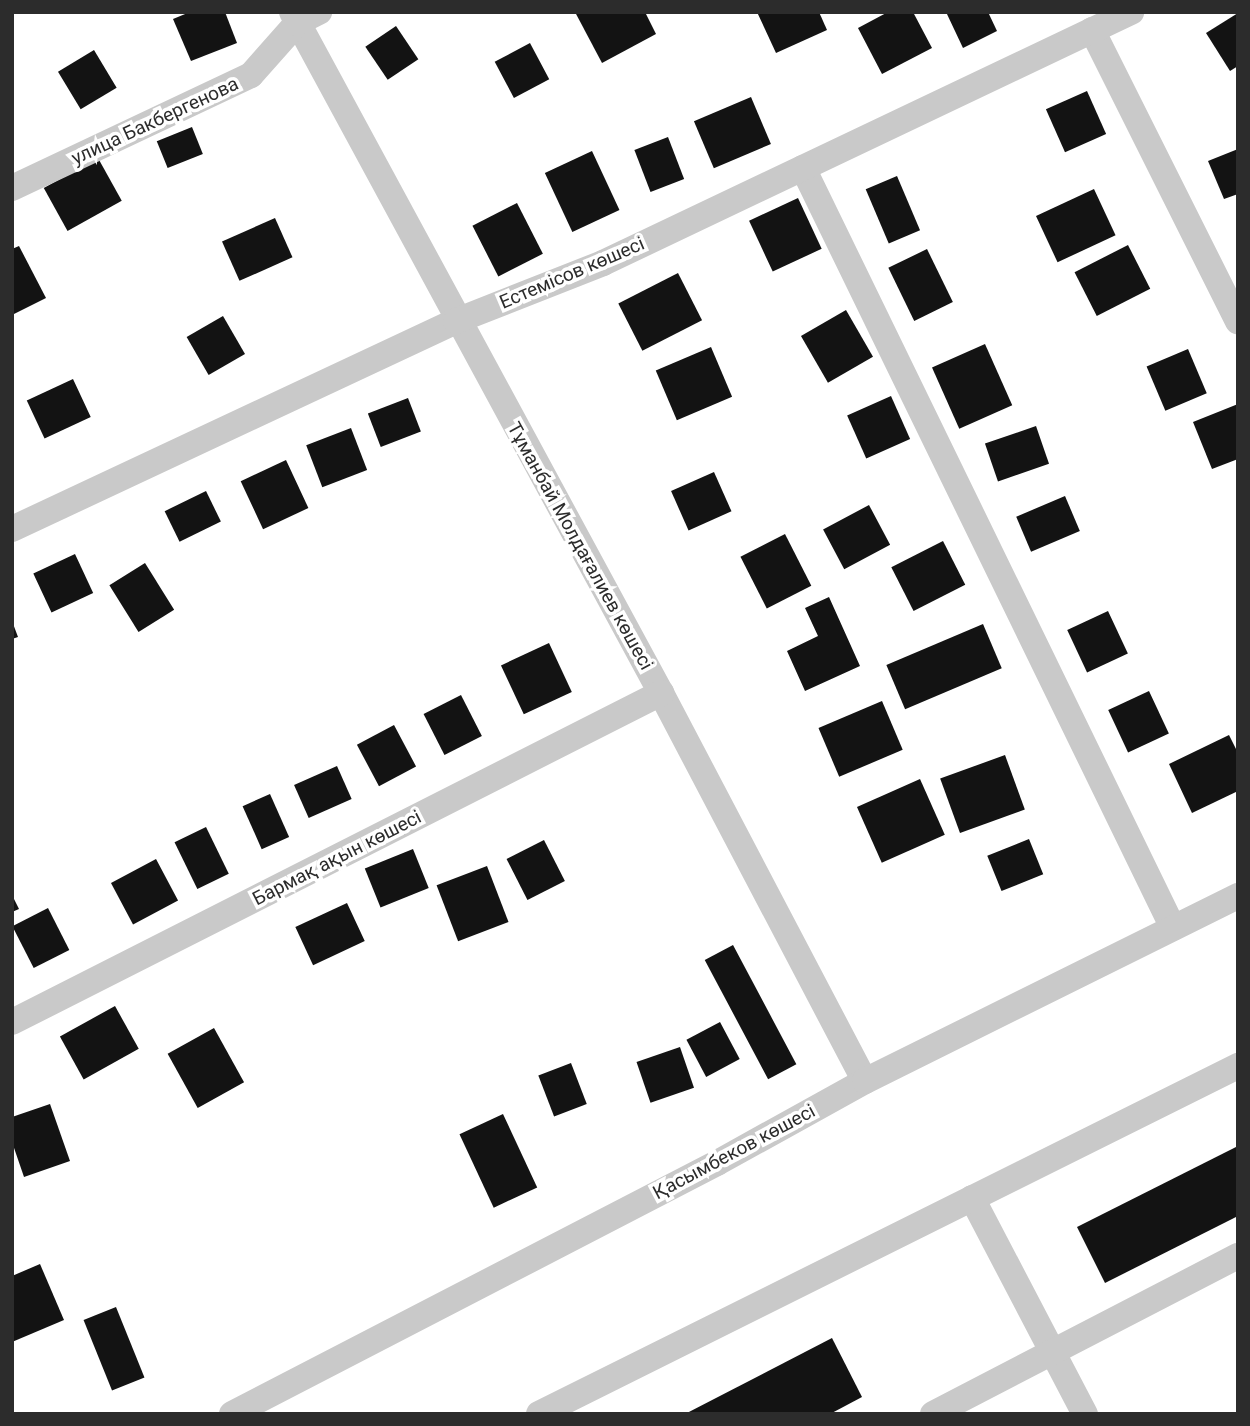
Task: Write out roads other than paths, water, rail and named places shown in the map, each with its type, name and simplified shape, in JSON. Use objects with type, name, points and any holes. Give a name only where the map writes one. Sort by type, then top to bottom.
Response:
[{"type":"street","name":"Естемісов көшесі","points":[[12,529],[456,321],[603,262],[1131,12]]},
{"type":"street","name":"улица Бакбергенова","points":[[12,188],[251,75],[303,16]]},
{"type":"street","name":"Тұманбай Молдағалиев көшесі","points":[[303,16],[456,321],[661,693],[865,1082]]},
{"type":"street","points":[[1091,30],[1238,322]]},
{"type":"street","points":[[803,167],[1173,928]]},
{"type":"street","name":"Бармақ ақын көшесі","points":[[12,1022],[661,693]]},
{"type":"street","name":"Қасымбеков көшесі","points":[[232,1414],[717,1163],[865,1082],[1238,896]]},
{"type":"street","points":[[544,1413],[1238,1066]]},
{"type":"street","points":[[972,1198],[1085,1414]]},
{"type":"street","points":[[933,1414],[961,1408],[1054,1353],[1238,1256]]}]
